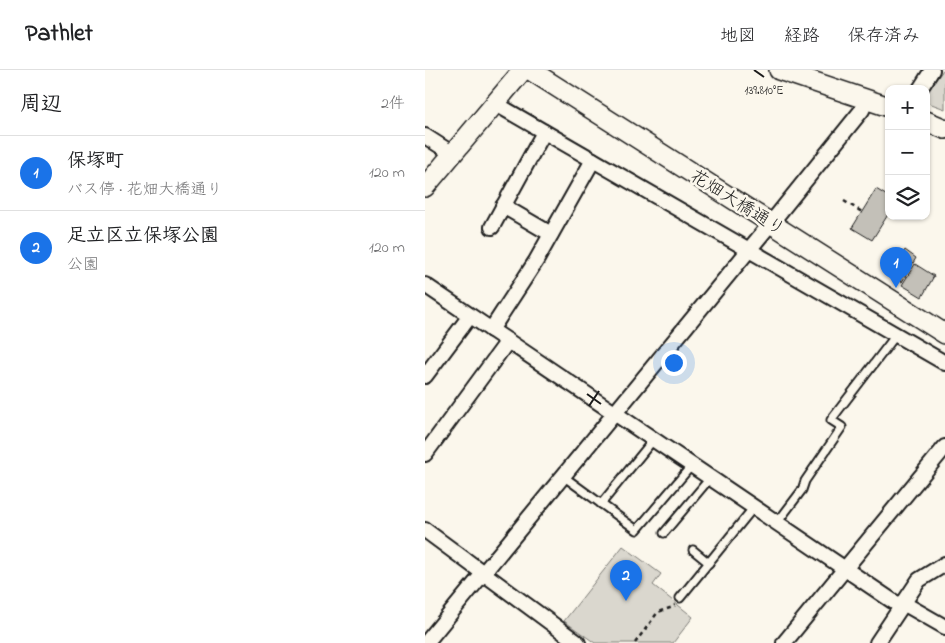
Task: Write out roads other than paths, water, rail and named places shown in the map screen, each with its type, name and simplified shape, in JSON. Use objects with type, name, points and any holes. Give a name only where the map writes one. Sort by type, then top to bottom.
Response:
[{"type":"street","points":[[425,187],[523,70]]},
{"type":"street","name":"花畑大橋通り","points":[[530,70],[945,334]]},
{"type":"street","points":[[779,70],[819,81],[885,106]]},
{"type":"street","points":[[426,643],[771,223],[862,110],[867,99]]},
{"type":"street","points":[[496,104],[945,363]]},
{"type":"street","points":[[930,123],[945,129]]},
{"type":"street","points":[[491,227],[543,132]]},
{"type":"street","points":[[425,136],[453,154]]},
{"type":"street","points":[[491,330],[536,261],[593,160]]},
{"type":"street","points":[[503,206],[551,234]]},
{"type":"street","points":[[425,285],[897,604],[903,603],[945,627]]},
{"type":"street","points":[[426,374],[469,316]]},
{"type":"street","points":[[425,454],[508,341]]},
{"type":"street","points":[[784,643],[945,448]]},
{"type":"street","points":[[425,530],[578,643]]},
{"type":"street","points":[[880,642],[919,580],[945,564]]},
{"type":"lane","points":[[777,523],[802,490],[805,481],[842,427],[831,420],[896,335]]},
{"type":"lane","points":[[601,504],[654,439]]},
{"type":"lane","points":[[563,476],[637,530],[692,464]]},
{"type":"lane","points":[[664,533],[711,477]]},
{"type":"lane","points":[[681,598],[754,507]]},
{"type":"lane","points":[[693,550],[709,563]]},
{"type":"place","name":"保塚町","points":[[896,288]]},
{"type":"place","name":"足立区立保塚公園","points":[[626,601]]}]
